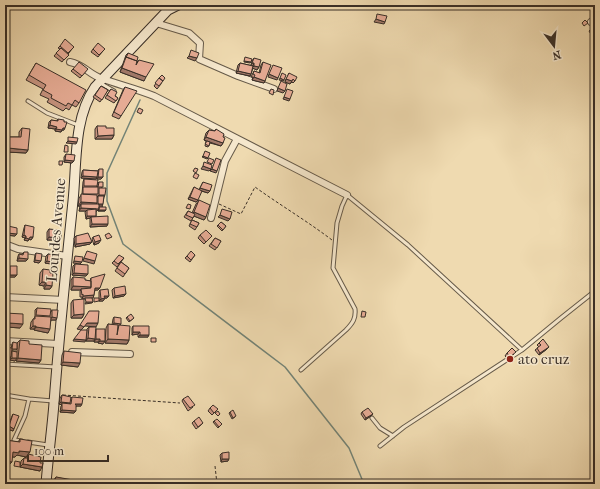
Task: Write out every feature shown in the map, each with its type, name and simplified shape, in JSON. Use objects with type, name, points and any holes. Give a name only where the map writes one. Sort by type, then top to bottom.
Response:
[{"type":"main road","name":"Lourdes Avenue","points":[[49,480],[56,367],[64,300],[79,126],[89,95],[100,80],[172,7]]},
{"type":"street","points":[[156,23],[189,33],[200,43],[199,59],[238,76],[274,89]]},
{"type":"street","points":[[70,62],[81,65],[100,80],[131,87],[154,96],[347,195]]},
{"type":"street","points":[[211,218],[225,161],[237,139]]},
{"type":"street","points":[[5,244],[18,249],[67,256]]},
{"type":"street","points":[[5,297],[64,300]]},
{"type":"street","points":[[5,341],[58,348],[130,354]]},
{"type":"lane","points":[[100,80],[114,91]]},
{"type":"lane","points":[[28,101],[47,113],[79,126]]},
{"type":"lane","points":[[301,370],[346,330],[353,323],[356,316],[355,308],[333,268],[340,213],[347,195],[408,245],[522,350]]},
{"type":"lane","points":[[380,446],[522,350],[595,291]]},
{"type":"lane","points":[[5,364],[56,367]]},
{"type":"lane","points":[[5,395],[30,399],[54,398]]},
{"type":"lane","points":[[30,399],[25,416],[14,440],[50,446]]},
{"type":"lane","points":[[372,418],[384,432],[393,436]]},
{"type":"lane","points":[[78,481],[101,484]]},
{"type":"path","points":[[216,202],[241,214],[255,187],[293,214],[314,226],[335,243]]},
{"type":"path","points":[[54,398],[180,403]]},
{"type":"path","points":[[215,466],[217,484]]},
{"type":"building","points":[[377,14],[387,16],[385,22],[376,19]]},
{"type":"building","points":[[585,20],[588,23],[584,26],[582,23]]},
{"type":"building","points":[[593,27],[595,29],[595,33],[593,35],[590,30]]},
{"type":"building","points":[[65,39],[74,47],[68,53],[60,46]]},
{"type":"building","points":[[98,43],[105,49],[99,55],[93,49]]},
{"type":"building","points":[[61,48],[69,55],[64,60],[56,53]]},
{"type":"building","points":[[191,50],[199,53],[197,58],[189,56]]},
{"type":"building","points":[[128,53],[138,57],[137,61],[126,57]]},
{"type":"building","points":[[126,57],[137,61],[136,65],[139,60],[154,64],[146,77],[122,68]]},
{"type":"building","points":[[245,57],[252,59],[251,62],[244,61]]},
{"type":"building","points":[[254,58],[261,60],[259,67],[254,66],[254,63],[252,63]]},
{"type":"building","points":[[79,62],[88,69],[82,76],[73,69]]},
{"type":"building","points":[[263,62],[271,65],[265,81],[254,77],[255,75],[253,74],[254,71],[260,73]]},
{"type":"building","points":[[36,63],[86,90],[79,103],[75,100],[72,105],[68,103],[66,106],[51,98],[52,95],[43,90],[46,85],[29,75]]},
{"type":"building","points":[[240,63],[253,66],[251,74],[238,71]]},
{"type":"building","points":[[273,65],[282,68],[278,78],[269,74]]},
{"type":"building","points":[[282,73],[286,75],[284,80],[280,78]]},
{"type":"building","points":[[289,73],[297,77],[295,81],[293,79],[292,81],[286,79]]},
{"type":"building","points":[[162,75],[165,78],[163,81],[159,78]]},
{"type":"building","points":[[159,78],[163,81],[159,86],[155,83]]},
{"type":"building","points":[[281,81],[287,84],[285,91],[278,88]]},
{"type":"building","points":[[101,86],[108,90],[102,100],[95,95]]},
{"type":"building","points":[[125,87],[137,91],[121,116],[114,112]]},
{"type":"building","points":[[111,89],[117,92],[115,96],[118,98],[116,101],[107,95]]},
{"type":"building","points":[[271,89],[274,90],[273,95],[269,93]]},
{"type":"building","points":[[287,89],[293,91],[290,99],[284,97]]},
{"type":"building","points":[[139,108],[143,110],[141,114],[137,112]]},
{"type":"building","points":[[58,119],[67,122],[65,128],[62,130],[56,129],[57,127],[50,125],[51,120],[58,121]]},
{"type":"building","points":[[97,126],[114,128],[114,135],[98,136]]},
{"type":"building","points":[[22,128],[30,129],[28,150],[8,148],[9,137],[21,137]]},
{"type":"building","points":[[216,129],[224,134],[223,137],[225,138],[223,143],[206,137],[209,130],[215,131]]},
{"type":"building","points":[[68,137],[78,138],[77,142],[68,141]]},
{"type":"building","points":[[207,141],[210,142],[209,146],[205,144]]},
{"type":"building","points":[[65,145],[68,146],[68,152],[64,152]]},
{"type":"building","points":[[205,151],[210,153],[208,158],[203,156]]},
{"type":"building","points":[[66,154],[75,155],[74,161],[65,160]]},
{"type":"building","points":[[209,158],[214,160],[212,164],[207,162]]},
{"type":"building","points":[[216,158],[221,160],[217,171],[212,169]]},
{"type":"building","points":[[59,161],[63,161],[62,165],[59,165]]},
{"type":"building","points":[[204,162],[212,165],[211,169],[203,166]]},
{"type":"building","points":[[195,168],[198,169],[196,173],[193,171]]},
{"type":"building","points":[[99,169],[103,169],[103,177],[98,177]]},
{"type":"building","points":[[83,170],[98,171],[97,177],[83,176]]},
{"type":"building","points":[[195,173],[199,175],[197,179],[193,177]]},
{"type":"building","points":[[84,179],[98,180],[97,186],[84,186]]},
{"type":"building","points":[[99,182],[103,182],[103,187],[98,187]]},
{"type":"building","points":[[203,182],[212,185],[210,191],[200,188]]},
{"type":"building","points":[[83,187],[98,187],[98,194],[83,194]]},
{"type":"building","points":[[194,187],[202,191],[198,200],[190,197]]},
{"type":"building","points":[[99,188],[106,188],[105,195],[99,195]]},
{"type":"building","points":[[81,194],[97,195],[97,203],[81,202]]},
{"type":"building","points":[[98,196],[104,196],[103,204],[98,204]]},
{"type":"building","points":[[199,200],[210,205],[206,217],[194,212]]},
{"type":"building","points":[[81,204],[99,204],[99,209],[81,208]]},
{"type":"building","points":[[188,204],[191,205],[190,209],[186,208]]},
{"type":"building","points":[[99,207],[106,207],[106,210],[99,210]]},
{"type":"building","points":[[96,209],[96,216],[87,216],[87,210]]},
{"type":"building","points":[[222,209],[232,212],[230,219],[220,215]]},
{"type":"building","points":[[188,211],[195,214],[193,218],[186,215]]},
{"type":"building","points":[[108,216],[108,224],[92,224],[91,217]]},
{"type":"building","points":[[192,220],[199,223],[197,227],[190,224]]},
{"type":"building","points":[[221,222],[226,226],[223,230],[218,225]]},
{"type":"building","points":[[25,225],[34,227],[33,237],[30,237],[29,239],[24,235]]},
{"type":"building","points":[[8,226],[17,228],[17,234],[7,233]]},
{"type":"building","points":[[49,229],[59,230],[58,232],[61,232],[61,238],[49,237]]},
{"type":"building","points":[[206,230],[212,236],[206,242],[200,235]]},
{"type":"building","points":[[88,233],[92,242],[76,244],[76,236]]},
{"type":"building","points":[[109,233],[112,237],[107,239],[105,235]]},
{"type":"building","points":[[99,235],[101,240],[95,242],[93,237]]},
{"type":"building","points":[[215,238],[221,241],[217,248],[211,244]]},
{"type":"building","points":[[87,251],[97,254],[95,261],[84,258]]},
{"type":"building","points":[[191,251],[195,255],[191,260],[187,256]]},
{"type":"building","points":[[24,252],[28,252],[28,259],[19,258],[19,254],[23,255]]},
{"type":"building","points":[[36,253],[42,254],[41,261],[35,260]]},
{"type":"building","points":[[48,254],[57,255],[57,258],[59,258],[58,263],[47,261]]},
{"type":"building","points":[[119,255],[124,258],[118,264],[114,261]]},
{"type":"building","points":[[75,256],[83,257],[82,262],[74,261]]},
{"type":"building","points":[[121,262],[129,268],[125,274],[117,268]]},
{"type":"building","points":[[75,264],[88,265],[88,274],[74,273]]},
{"type":"building","points":[[10,266],[17,266],[17,275],[10,275]]},
{"type":"building","points":[[43,269],[50,270],[50,273],[53,273],[52,286],[46,285],[46,282],[42,282]]},
{"type":"building","points":[[105,274],[100,288],[95,288],[94,295],[82,295],[81,289],[91,288],[91,278]]},
{"type":"building","points":[[73,277],[85,278],[85,280],[91,281],[91,287],[73,286]]},
{"type":"building","points":[[125,286],[126,294],[115,296],[114,288]]},
{"type":"building","points":[[108,289],[109,296],[104,296],[105,298],[101,299],[100,290]]},
{"type":"building","points":[[85,298],[92,298],[93,302],[86,302]]},
{"type":"building","points":[[94,298],[99,298],[99,301],[94,302]]},
{"type":"building","points":[[84,299],[84,314],[74,315],[73,300]]},
{"type":"building","points":[[37,308],[51,309],[50,316],[36,315]]},
{"type":"building","points":[[52,310],[58,310],[57,318],[52,317]]},
{"type":"building","points":[[89,311],[99,311],[98,323],[87,323],[84,327],[80,325]]},
{"type":"building","points":[[362,311],[366,312],[365,317],[361,317]]},
{"type":"building","points":[[5,313],[23,314],[23,324],[9,323],[9,320],[6,320],[5,328]]},
{"type":"building","points":[[131,314],[134,318],[130,321],[127,317]]},
{"type":"building","points":[[35,316],[51,317],[50,329],[33,326],[33,319],[35,319]]},
{"type":"building","points":[[114,317],[121,318],[121,324],[114,323]]},
{"type":"building","points":[[108,324],[118,325],[117,335],[119,325],[130,326],[129,340],[108,339]]},
{"type":"building","points":[[133,326],[149,326],[149,335],[140,335],[140,332],[133,332]]},
{"type":"building","points":[[89,327],[96,327],[95,339],[88,338]]},
{"type":"building","points":[[96,329],[105,329],[105,341],[96,339]]},
{"type":"building","points":[[81,330],[87,330],[86,340],[74,339]]},
{"type":"building","points":[[151,338],[156,338],[156,342],[151,342]]},
{"type":"building","points":[[543,339],[549,347],[540,353],[537,348],[541,345],[539,343]]},
{"type":"building","points":[[20,340],[29,341],[29,344],[42,345],[41,360],[18,358]]},
{"type":"building","points":[[13,342],[17,343],[17,349],[12,349]]},
{"type":"building","points":[[5,347],[12,348],[11,357],[5,356]]},
{"type":"building","points":[[512,348],[516,352],[510,357],[507,353]]},
{"type":"building","points":[[12,351],[17,352],[17,358],[12,358]]},
{"type":"building","points":[[64,351],[81,353],[80,363],[63,362]]},
{"type":"building","points":[[62,395],[71,397],[70,403],[61,402]]},
{"type":"building","points":[[188,396],[195,405],[190,408],[183,399]]},
{"type":"building","points":[[72,397],[83,398],[82,404],[75,404],[76,411],[62,410],[62,403],[71,404]]},
{"type":"building","points":[[213,405],[218,409],[214,413],[210,408]]},
{"type":"building","points":[[368,408],[373,414],[366,418],[362,412]]},
{"type":"building","points":[[233,410],[236,416],[233,418],[230,412]]},
{"type":"building","points":[[218,411],[220,414],[218,416],[215,413]]},
{"type":"building","points":[[13,414],[19,416],[14,429],[9,426]]},
{"type":"building","points":[[199,417],[203,423],[198,427],[194,421]]},
{"type":"building","points":[[217,419],[222,424],[219,427],[214,421]]},
{"type":"building","points":[[5,427],[7,427],[6,436],[5,436]]},
{"type":"building","points":[[20,439],[32,441],[30,452],[13,452],[12,462],[5,461],[5,440],[20,442]]},
{"type":"building","points":[[229,452],[229,459],[222,459],[222,453]]},
{"type":"building","points":[[28,454],[41,457],[40,463],[43,463],[42,467],[23,464],[24,458],[27,458]]},
{"type":"building","points":[[15,461],[20,462],[20,467],[14,466]]},
{"type":"building","points":[[56,477],[85,482],[84,484],[54,484]]},
{"type":"waterway","points":[[140,100],[107,173],[107,201],[123,244],[285,367],[349,448],[364,484]]},
{"type":"place","name":"ato cruz","points":[[510,359]]}]
